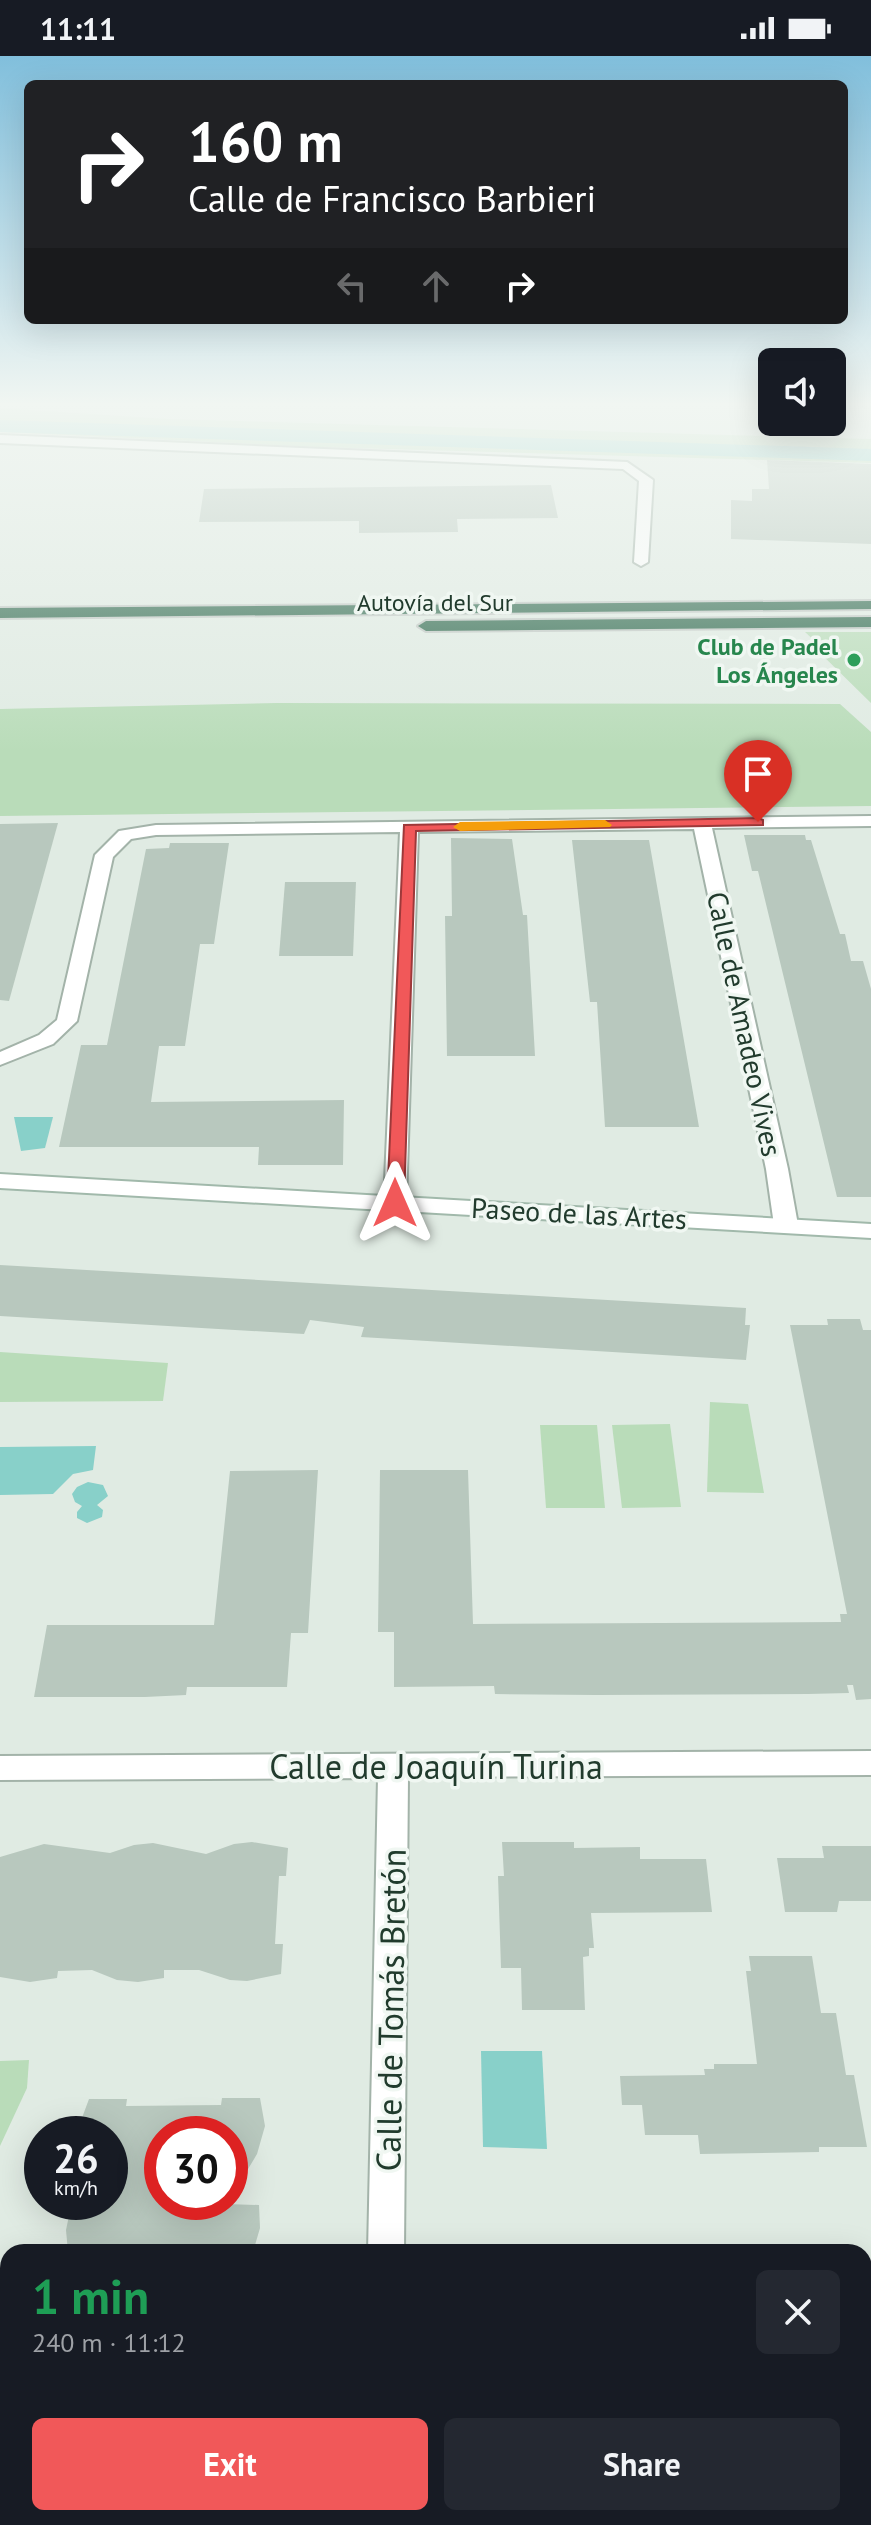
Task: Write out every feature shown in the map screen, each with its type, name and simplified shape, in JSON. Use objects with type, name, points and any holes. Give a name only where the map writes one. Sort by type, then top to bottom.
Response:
[{"type":"highway","name":"Autovía del Sur","points":[[0,613],[871,605]]},
{"type":"highway","name":"Autovía del Sur","points":[[413,626],[871,622]]},
{"type":"highway","name":"Autovía del Sur","points":[[0,629],[381,626]]},
{"type":"street","points":[[641,562],[643,522]]},
{"type":"street","points":[[0,1059],[52,1036],[67,1021],[104,855],[125,835],[156,830],[871,821]]},
{"type":"street","name":"Calle de Amadeo Vives","points":[[702,823],[777,1169],[786,1225]]},
{"type":"street","points":[[395,1203],[409,827]]},
{"type":"street","name":"Paseo de las Artes","points":[[0,1181],[871,1231]]},
{"type":"street","name":"Calle de Joaquín Turina","points":[[0,1768],[871,1763]]},
{"type":"street","name":"Calle de Tomás Bretón","points":[[386,2244],[393,1767]]},
{"type":"green space","name":"Club de Padel Los Ángeles","points":[[805,632],[871,632],[871,703],[814,647],[820,646]]},
{"type":"green space","points":[[277,703],[840,704],[871,732],[871,806],[0,816],[0,709]]},
{"type":"green space","points":[[0,1352],[168,1363],[163,1401],[0,1402]]},
{"type":"green space","points":[[710,1402],[748,1404],[764,1493],[707,1492]]},
{"type":"green space","points":[[670,1424],[681,1507],[622,1508],[612,1425]]},
{"type":"green space","points":[[540,1425],[597,1425],[605,1508],[546,1508]]},
{"type":"green space","points":[[29,2060],[27,2088],[0,2146],[0,2061]]},
{"type":"water","points":[[14,1117],[53,1117],[45,1148],[21,1151]]},
{"type":"water","points":[[96,1446],[93,1470],[73,1474],[53,1494],[0,1495],[0,1447]]},
{"type":"water","points":[[88,1482],[103,1485],[108,1496],[97,1505],[103,1510],[102,1517],[87,1523],[77,1518],[82,1506],[75,1502],[72,1494],[77,1487]]},
{"type":"water","points":[[481,2051],[542,2051],[547,2149],[483,2147]]},
{"type":"building","points":[[359,522],[457,522],[458,532],[359,533]]},
{"type":"building","points":[[731,522],[871,522],[871,544],[731,539]]},
{"type":"building","points":[[58,823],[9,1001],[0,1000],[0,824]]},
{"type":"building","points":[[744,835],[805,835],[806,840],[811,840],[840,934],[845,934],[851,961],[863,961],[871,989],[871,1197],[837,1197],[758,871],[752,871]]},
{"type":"building","points":[[451,838],[512,839],[523,915],[527,915],[535,1056],[447,1056],[445,916],[452,916]]},
{"type":"building","points":[[572,840],[649,840],[699,1127],[605,1127],[597,1002],[590,1002]]},
{"type":"building","points":[[170,843],[229,843],[214,944],[200,944],[185,1046],[159,1046],[151,1102],[344,1100],[343,1165],[258,1165],[259,1147],[59,1147],[81,1045],[107,1045],[146,849],[169,848]]},
{"type":"building","points":[[285,882],[356,882],[353,956],[279,956]]},
{"type":"building","points":[[0,1265],[746,1308],[745,1325],[750,1325],[746,1360],[361,1337],[364,1327],[310,1320],[304,1334],[0,1316]]},
{"type":"building","points":[[827,1319],[860,1319],[863,1330],[871,1330],[871,1699],[856,1700],[853,1685],[847,1685],[849,1693],[596,1695],[495,1694],[494,1686],[394,1687],[394,1632],[378,1632],[380,1470],[468,1470],[473,1624],[841,1622],[840,1614],[847,1614],[790,1325],[828,1325]]},
{"type":"building","points":[[318,1470],[308,1633],[291,1633],[287,1687],[187,1687],[186,1695],[145,1697],[34,1697],[47,1625],[214,1625],[230,1471]]},
{"type":"building","points":[[252,1842],[288,1848],[286,1876],[279,1876],[275,1944],[283,1944],[281,1974],[247,1981],[230,1980],[199,1970],[164,1970],[164,1978],[138,1982],[117,1980],[92,1970],[58,1971],[57,1978],[30,1982],[0,1977],[0,1857],[44,1844],[110,1853],[153,1843],[206,1854],[234,1844]]},
{"type":"building","points":[[502,1842],[574,1842],[574,1848],[640,1847],[640,1859],[706,1859],[712,1912],[591,1913],[594,1948],[589,1948],[589,1956],[583,1957],[585,2010],[522,2010],[521,1968],[501,1968],[498,1876],[504,1876]]},
{"type":"building","points":[[822,1846],[871,1846],[871,1901],[839,1901],[837,1912],[785,1912],[777,1858],[824,1858]]},
{"type":"building","points":[[749,1956],[812,1956],[821,2013],[836,2013],[846,2075],[854,2075],[867,2147],[819,2147],[819,2152],[700,2154],[698,2135],[645,2135],[642,2105],[622,2105],[620,2076],[705,2075],[704,2069],[714,2069],[714,2064],[757,2064],[746,1971],[751,1971]]},
{"type":"building","points":[[222,2098],[260,2098],[265,2126],[257,2154],[248,2169],[248,2116],[144,2116],[144,2220],[248,2220],[248,2205],[259,2205],[260,2228],[255,2244],[67,2244],[68,2220],[128,2220],[128,2116],[83,2116],[89,2099],[127,2099],[126,2106],[221,2105]]},
{"type":"slow traffic","points":[[460,827],[605,825]]},
{"type":"place","name":"Club de Padel Los Ángeles","points":[[854,660]]},
{"type":"route","points":[[395,1203],[409,827],[758,822]]}]
